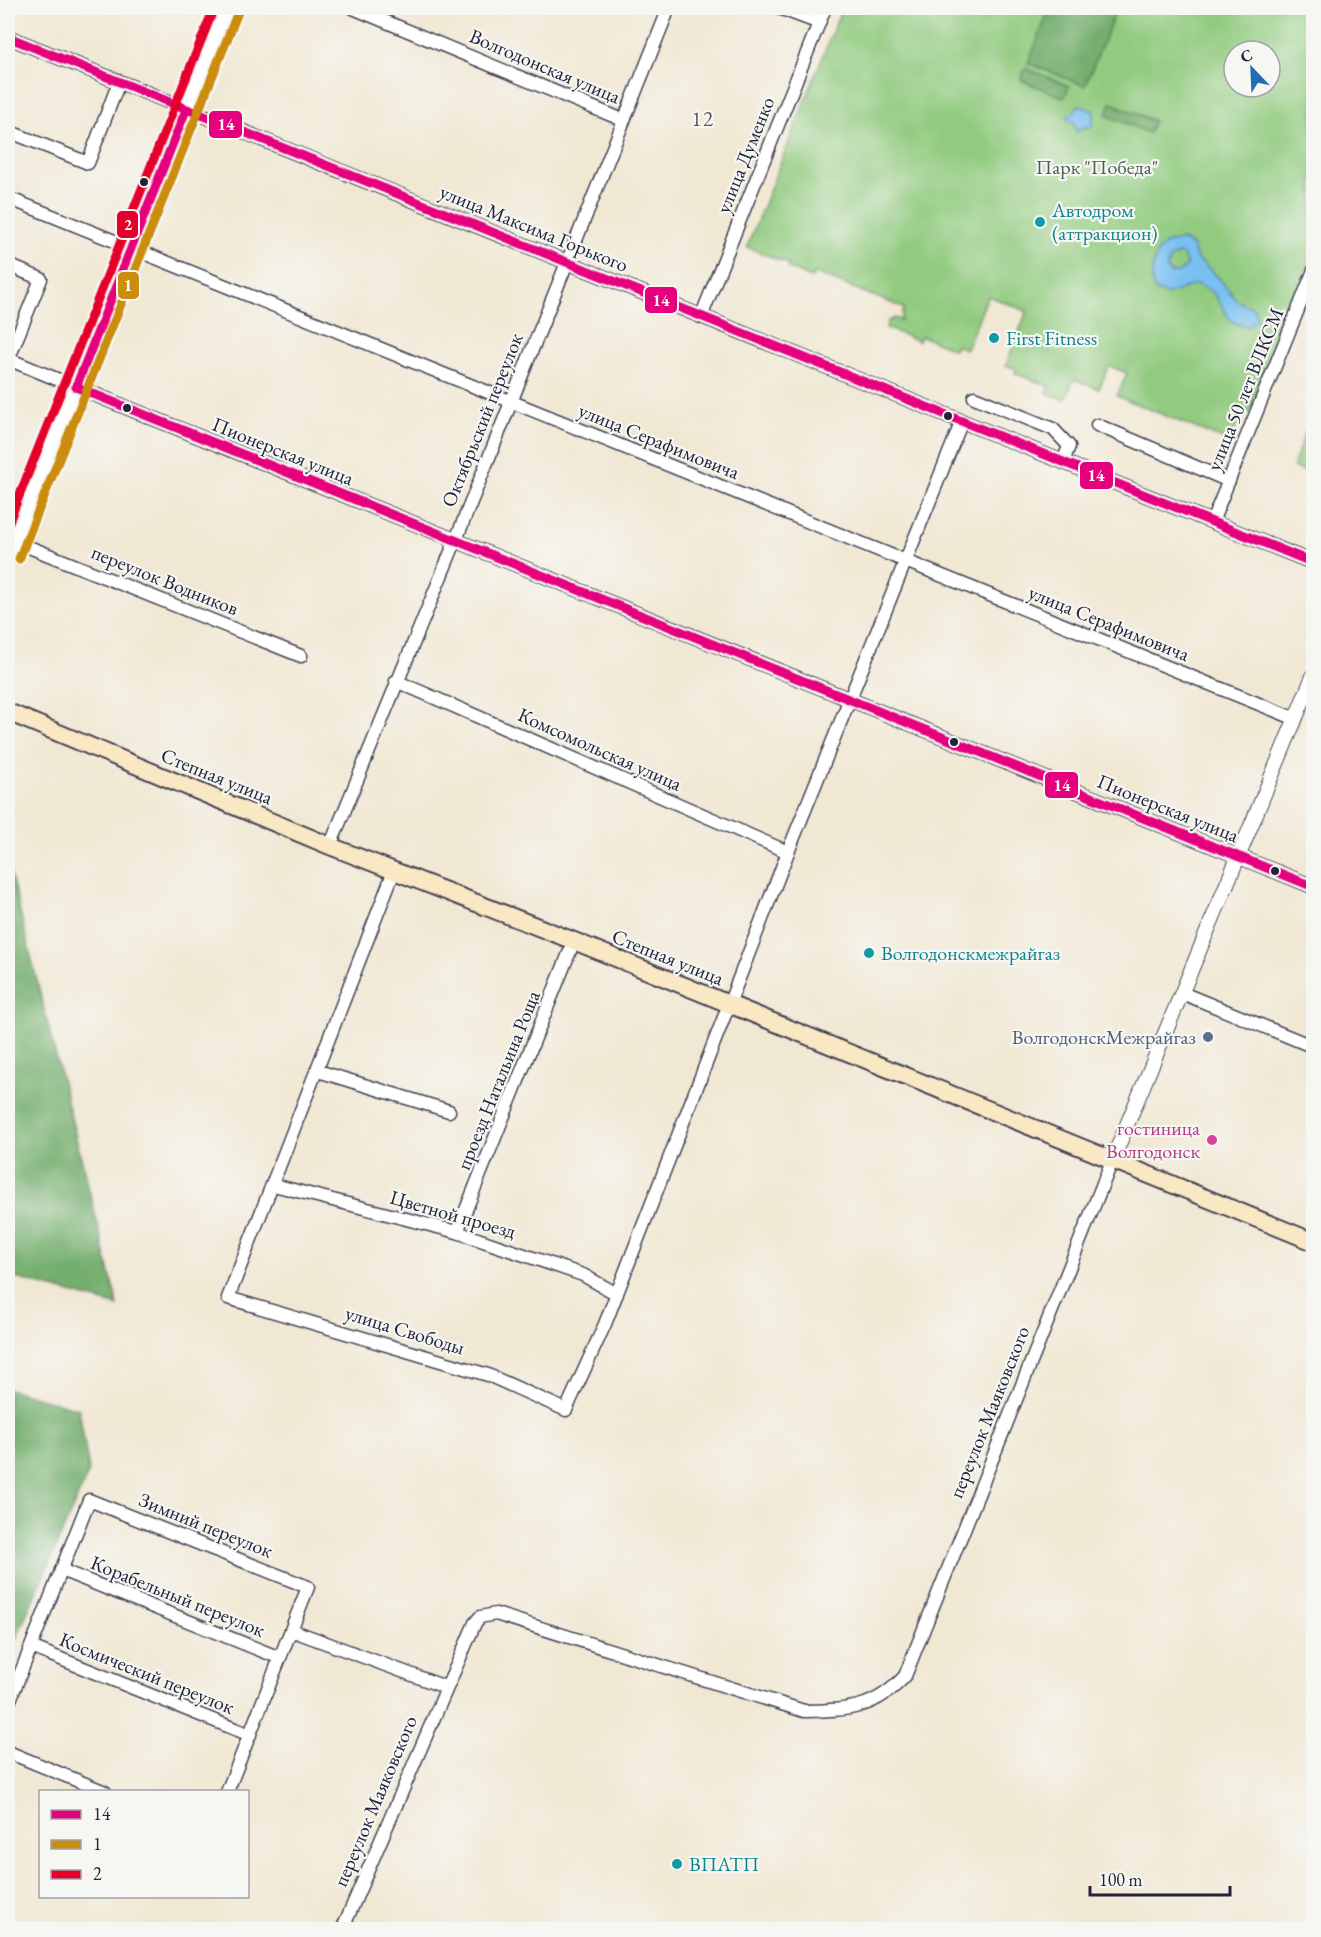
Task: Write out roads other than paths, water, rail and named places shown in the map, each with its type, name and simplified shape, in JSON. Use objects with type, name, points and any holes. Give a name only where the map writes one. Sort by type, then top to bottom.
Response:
[{"type":"main road","name":"Степная улица","points":[[8,712],[330,846],[574,941],[1314,1242]]},
{"type":"street","points":[[8,555],[228,8]]},
{"type":"street","name":"Волгодонская улица","points":[[353,8],[623,120]]},
{"type":"street","name":"Октябрьский переулок","points":[[330,846],[455,542],[669,8]]},
{"type":"street","points":[[779,8],[819,23]]},
{"type":"street","name":"улица Думенко","points":[[700,317],[825,8]]},
{"type":"street","name":"улица Максима Горького","points":[[8,37],[1314,564]]},
{"type":"street","points":[[8,131],[88,163],[120,82]]},
{"type":"street","name":"улица Серафимовича","points":[[8,198],[1296,719]]},
{"type":"street","points":[[8,266],[41,279],[8,359]]},
{"type":"street","name":"улица 50 лет ВЛКСМ","points":[[1212,522],[1314,270]]},
{"type":"street","name":"Пионерская улица","points":[[8,359],[848,701],[1314,887]]},
{"type":"street","points":[[974,397],[1053,429],[1069,446],[1063,462]]},
{"type":"street","points":[[617,1294],[788,852],[962,421]]},
{"type":"street","points":[[1097,425],[1229,481]]},
{"type":"street","name":"переулок Водников","points":[[14,541],[301,656]]},
{"type":"street","name":"переулок Маяковского","points":[[342,1929],[445,1687],[480,1617],[496,1614],[804,1711],[856,1708],[875,1701],[891,1691],[905,1676],[1112,1161],[1314,674]]},
{"type":"street","name":"Комсомольская улица","points":[[396,681],[788,852]]},
{"type":"street","points":[[274,1185],[394,871]]},
{"type":"street","name":"проезд Натальина Роща","points":[[458,1232],[574,941]]},
{"type":"street","points":[[1182,993],[1314,1047]]},
{"type":"street","name":"проезд Натальина Роща","points":[[318,1071],[449,1111]]},
{"type":"street","name":"Цветной проезд","points":[[274,1185],[458,1232],[583,1275],[617,1294]]},
{"type":"street","name":"улица Свободы","points":[[274,1185],[228,1298],[488,1375],[566,1410],[583,1377],[617,1294]]},
{"type":"street","name":"Зимний переулок","points":[[61,1570],[89,1500],[308,1587],[291,1630]]},
{"type":"street","points":[[8,1705],[61,1570]]},
{"type":"street","name":"Корабельный переулок","points":[[61,1570],[280,1658]]},
{"type":"street","points":[[227,1790],[291,1630],[445,1687]]},
{"type":"street","name":"Космический переулок","points":[[31,1647],[250,1735]]},
{"type":"street","points":[[8,1752],[103,1790]]},
{"type":"water","points":[[1078,105],[1094,111],[1092,127],[1084,127],[1077,132],[1074,123],[1066,118],[1074,112]]},
{"type":"water","points":[[1182,240],[1192,245],[1196,257],[1219,278],[1237,301],[1254,308],[1257,318],[1248,326],[1240,325],[1230,319],[1212,292],[1196,284],[1166,295],[1154,289],[1152,271],[1158,251],[1167,243]],"holes":[[[1178,254],[1183,255],[1187,266],[1178,273],[1171,273],[1167,269],[1170,258]]]},
{"type":"place","name":"Автодром (аттракцион)","points":[[1040,222]]},
{"type":"place","name":"First Fitness","points":[[994,338]]},
{"type":"place","name":"Волгодонскмежрайгаз","points":[[869,953]]},
{"type":"place","name":"ВолгодонскМежрайгаз","points":[[1208,1037]]},
{"type":"place","name":"гостиница Волгодонск","points":[[1212,1140]]},
{"type":"place","name":"ВПАТП","points":[[677,1864]]},
{"type":"district","name":"12","points":[[703,119]]},
{"type":"park label","name":"Парк \"Победа\"","points":[[1097,167]]}]
